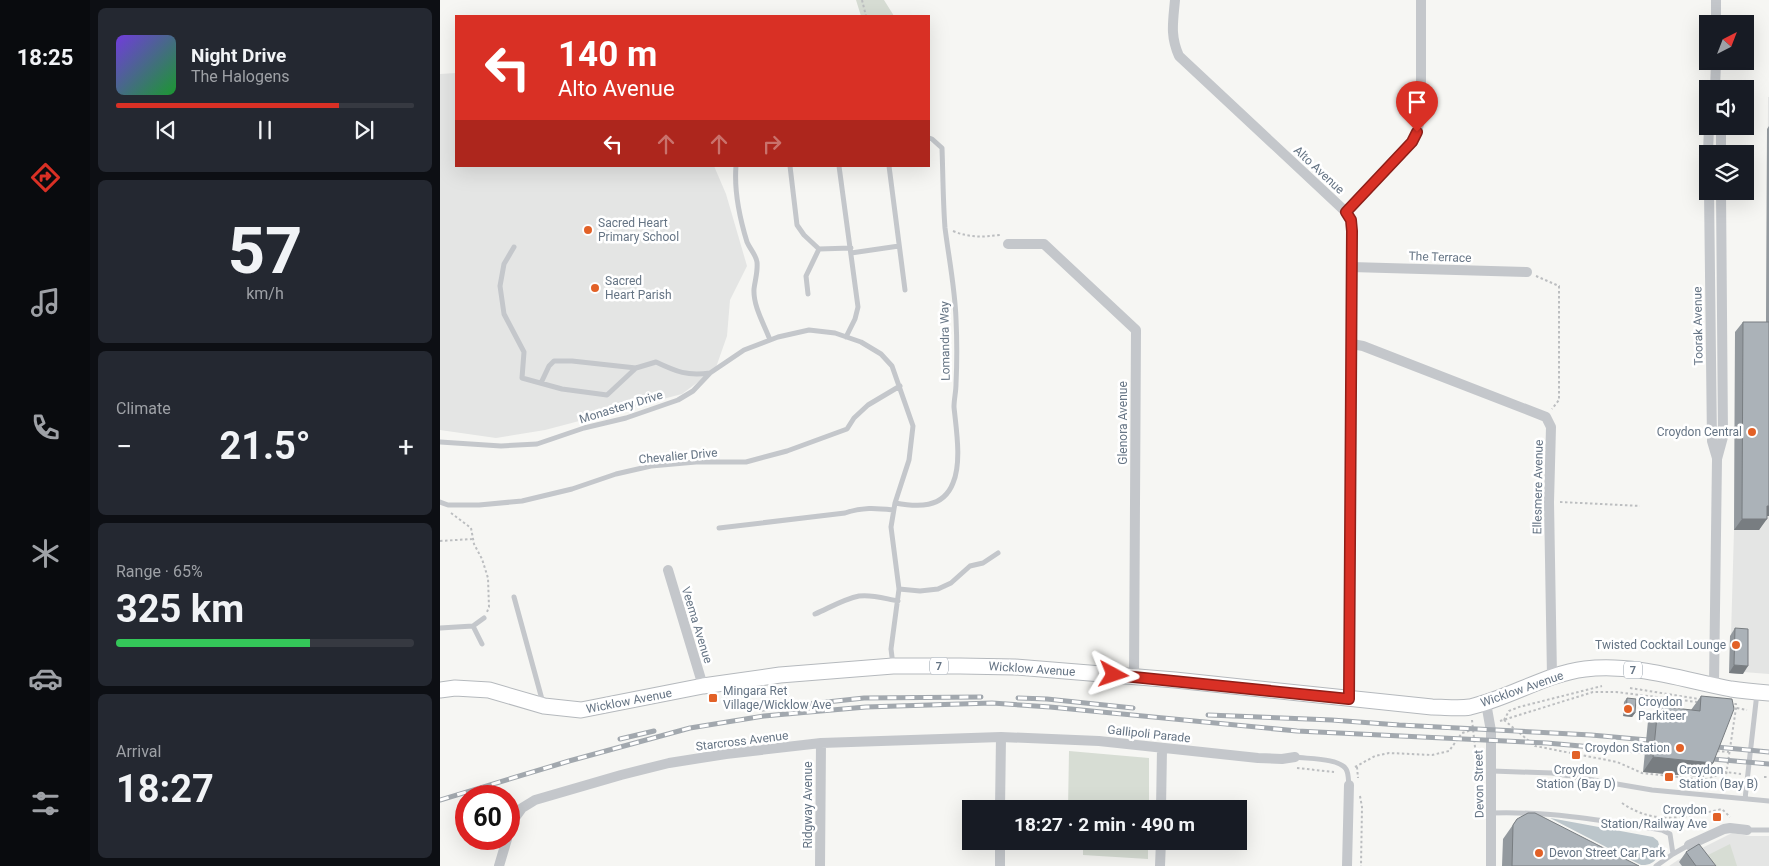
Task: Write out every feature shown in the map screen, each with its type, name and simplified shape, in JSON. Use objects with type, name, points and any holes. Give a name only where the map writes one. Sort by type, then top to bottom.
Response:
[{"type":"main road","name":"Wicklow Avenue","points":[[440,690],[455,688],[489,690],[544,706],[581,710],[703,686],[780,675],[893,666],[1015,667],[1432,707],[1463,708],[1486,703],[1552,676],[1585,669],[1611,668],[1651,672],[1714,685],[1763,692]]},
{"type":"street","name":"Alto Avenue","points":[[1175,0],[1172,29],[1173,43],[1179,56],[1346,212],[1351,220],[1352,344],[1349,699]]},
{"type":"street","points":[[1346,212],[1412,142],[1417,132],[1421,116],[1420,0]]},
{"type":"street","points":[[1716,0],[1716,15]]},
{"type":"street","name":"Toorak Avenue","points":[[1709,200],[1712,442],[1717,459]]},
{"type":"street","name":"Toorak Avenue","points":[[1714,685],[1717,459],[1723,437],[1721,200]]},
{"type":"street","name":"Glenora Avenue","points":[[1008,244],[1044,244],[1136,330],[1134,677]]},
{"type":"street","name":"The Terrace","points":[[1352,267],[1527,272]]},
{"type":"street","points":[[1352,344],[1364,346],[1546,417]]},
{"type":"street","name":"Ellesmere Avenue","points":[[1546,417],[1551,427],[1549,502],[1552,676]]},
{"type":"street","name":"Veema Avenue","points":[[668,570],[703,686]]},
{"type":"street","name":"Devon Street","points":[[1486,703],[1492,771],[1491,866]]},
{"type":"street","points":[[1000,737],[1000,800]]},
{"type":"street","name":"Starcross Avenue","points":[[520,811],[535,800],[621,775],[707,757],[821,743],[1000,737]]},
{"type":"street","name":"Gallipoli Parade","points":[[1000,737],[1099,741],[1258,758],[1291,758]]},
{"type":"street","name":"Ridgway Avenue","points":[[820,866],[821,743]]},
{"type":"street","points":[[1161,800],[1162,749]]},
{"type":"street","points":[[1348,866],[1353,783]]},
{"type":"street","points":[[1689,845],[1724,829],[1747,830]]},
{"type":"street","points":[[499,866],[504,850]]},
{"type":"street","points":[[1000,850],[1000,866]]},
{"type":"street","points":[[1160,866],[1161,850]]},
{"type":"lane","name":"Lomandra Way","points":[[895,503],[914,507],[927,506],[947,493],[954,482],[957,454],[954,406],[956,321],[954,290],[945,228],[942,148],[930,138]]},
{"type":"lane","points":[[736,167],[737,194],[745,234],[757,261],[754,290],[755,303],[770,340]]},
{"type":"lane","points":[[790,167],[798,225],[804,235],[819,249],[851,250],[899,246]]},
{"type":"lane","points":[[839,167],[858,307],[855,319],[846,337]]},
{"type":"lane","points":[[889,167],[905,290]]},
{"type":"lane","points":[[514,247],[504,264],[500,286],[504,314],[524,352],[522,378],[562,389],[606,395],[636,368]]},
{"type":"lane","points":[[808,294],[806,276],[819,249]]},
{"type":"lane","name":"Monastery Drive","points":[[440,442],[501,446],[537,444],[584,428],[626,418],[678,400],[693,391],[710,373],[744,350],[770,340],[809,330],[835,333],[860,342],[881,354],[892,366],[913,426],[909,460],[895,503],[891,526],[899,589],[890,649],[893,666]]},
{"type":"lane","points":[[541,383],[548,366],[554,361],[572,361],[636,368],[656,362],[674,370],[693,375],[710,373]]},
{"type":"lane","name":"Chevalier Drive","points":[[440,502],[448,505],[479,505],[522,501],[572,489],[616,474],[651,466],[696,462],[746,462],[847,429],[854,418],[868,405],[900,386]]},
{"type":"lane","points":[[719,528],[846,513],[858,508],[894,510]]},
{"type":"lane","points":[[899,589],[920,591],[938,588],[951,583],[970,566],[983,563],[998,553]]},
{"type":"lane","points":[[815,614],[860,596],[875,596],[898,601]]},
{"type":"lane","points":[[514,597],[544,706]]},
{"type":"lane","points":[[440,628],[473,626],[484,618]]},
{"type":"lane","points":[[473,626],[482,644]]},
{"type":"lane","points":[[1745,799],[1755,711],[1763,692]]},
{"type":"lane","points":[[1291,758],[1334,761],[1342,764],[1353,783]]},
{"type":"lane","points":[[1492,771],[1552,773],[1652,790],[1769,801]]},
{"type":"lane","points":[[1522,812],[1540,821]]},
{"type":"lane","points":[[1492,813],[1522,812],[1572,816],[1662,830],[1670,834],[1673,854]]},
{"type":"lane","points":[[1747,830],[1769,830]]},
{"type":"lane","points":[[1656,866],[1689,845]]},
{"type":"path","points":[[862,0],[866,15]]},
{"type":"path","points":[[945,228],[965,236],[981,238],[1000,235],[1008,244]]},
{"type":"path","points":[[1527,272],[1559,286],[1559,400],[1546,417]]},
{"type":"path","points":[[1549,502],[1640,506]]},
{"type":"path","points":[[448,512],[470,528],[472,539],[482,559],[488,578],[489,607],[484,618]]},
{"type":"path","points":[[440,541],[472,539]]},
{"type":"path","points":[[1504,720],[1509,711],[1519,707],[1602,686]]},
{"type":"path","points":[[1630,688],[1707,700]]},
{"type":"path","points":[[1291,758],[1293,768],[1344,773],[1376,756],[1389,753],[1432,755],[1449,751],[1462,733],[1515,715],[1599,691],[1701,703]]},
{"type":"path","points":[[1724,789],[1736,708],[1736,704],[1726,703]]},
{"type":"path","points":[[1727,707],[1755,711]]},
{"type":"path","points":[[1504,720],[1535,746],[1617,762],[1642,773],[1704,780],[1726,772],[1741,774]]},
{"type":"path","points":[[1474,730],[1476,756],[1480,770]]},
{"type":"path","points":[[1712,751],[1729,752]]},
{"type":"path","points":[[1353,783],[1357,766]]},
{"type":"path","points":[[1764,777],[1769,777]]},
{"type":"path","points":[[1622,804],[1631,810],[1648,816],[1668,819],[1722,809],[1733,820]]},
{"type":"shaded area","points":[[856,0],[884,0],[893,15],[861,15]]},
{"type":"shaded area","name":"Sacred Heart Primary School","points":[[455,73],[455,167],[714,167],[726,194],[747,266],[730,300],[727,336],[714,373],[710,373],[682,394],[545,430],[496,438],[440,430],[440,74]]},
{"type":"shaded area","name":"Croydon Central","points":[[1768,97],[1769,674],[1730,671],[1734,530],[1735,333],[1766,333]]},
{"type":"shaded area","points":[[1069,751],[1149,758],[1149,800],[1068,800]]},
{"type":"shaded area","points":[[1550,818],[1653,837],[1658,841],[1659,846],[1657,858],[1651,864],[1641,865]]},
{"type":"shaded area","points":[[1732,833],[1750,836],[1769,836],[1769,866],[1669,866],[1678,860]]},
{"type":"shaded area","points":[[1730,844],[1737,866],[1710,866],[1704,857]]},
{"type":"shaded area","points":[[1083,850],[1148,850],[1148,859],[1083,855]]},
{"type":"building","name":"Croydon Central","points":[[1743,322],[1769,322],[1769,506],[1767,506],[1767,519],[1742,519]]},
{"type":"building","points":[[1735,628],[1748,629],[1748,666],[1734,665]]},
{"type":"building","name":"Croydon Station","points":[[1701,696],[1732,699],[1734,709],[1713,763],[1653,757],[1658,706],[1700,711]]},
{"type":"building","points":[[1627,698],[1636,699],[1635,713],[1626,713]]},
{"type":"building","points":[[1528,813],[1535,813],[1639,866],[1512,866],[1513,825],[1517,819]]},
{"type":"building","points":[[1699,844],[1716,866],[1696,866],[1686,852]]},
{"type":"railway","points":[[762,709],[864,698],[981,697]]},
{"type":"railway","points":[[1018,698],[1047,699],[1133,708]]},
{"type":"railway","points":[[440,800],[569,761],[690,728],[764,716],[866,707],[992,703],[1297,731],[1547,743],[1659,753]]},
{"type":"railway","points":[[1208,715],[1332,720],[1591,735],[1659,741]]},
{"type":"railway","points":[[620,739],[654,731]]},
{"type":"railway","points":[[1706,746],[1769,752]]},
{"type":"railway","points":[[1701,758],[1769,764]]},
{"type":"place","name":"Sacred Heart Primary School","points":[[588,230]]},
{"type":"place","name":"Sacred Heart Parish","points":[[595,288]]},
{"type":"place","name":"Croydon Central","points":[[1752,432]]},
{"type":"place","name":"Twisted Cocktail Lounge","points":[[1736,645]]},
{"type":"place","name":"Mingara Ret Village/Wicklow Ave","points":[[713,698]]},
{"type":"place","name":"Croydon Parkiteer","points":[[1628,709]]},
{"type":"place","name":"Croydon Station","points":[[1680,748]]},
{"type":"place","name":"Croydon Station (Bay D)","points":[[1576,755]]},
{"type":"place","name":"Croydon Station (Bay B)","points":[[1669,777]]},
{"type":"place","name":"Croydon Station/Railway Ave","points":[[1717,817]]},
{"type":"place","name":"Devon Street Car Park","points":[[1539,853]]},
{"type":"route","points":[[1114,675],[1349,699],[1352,231],[1351,220],[1346,212],[1412,142],[1417,132]]}]
